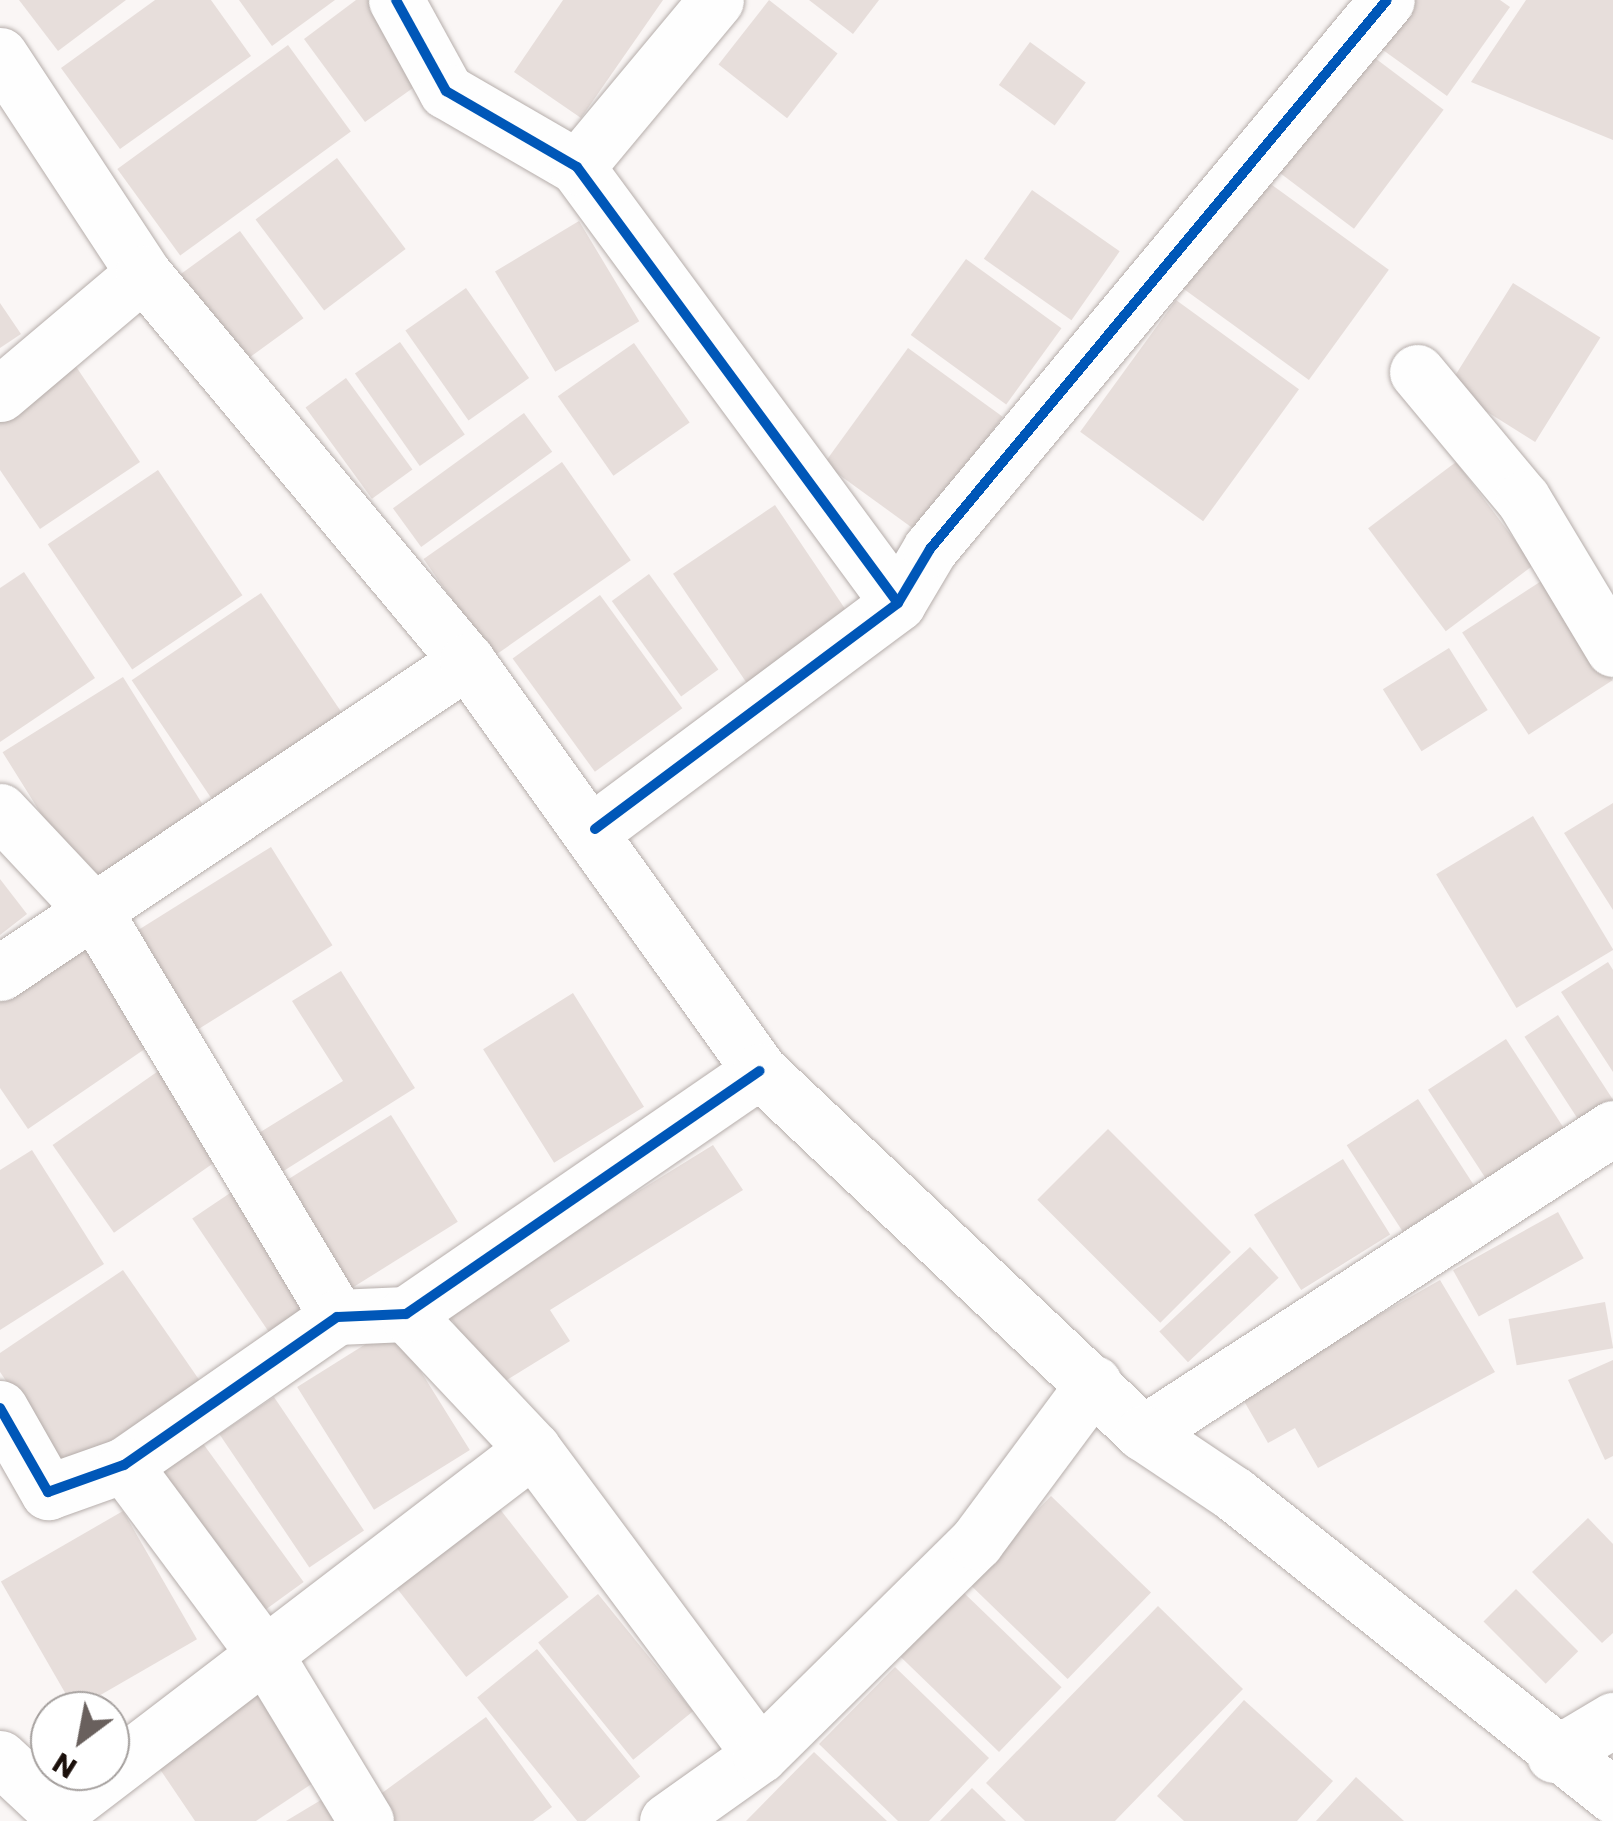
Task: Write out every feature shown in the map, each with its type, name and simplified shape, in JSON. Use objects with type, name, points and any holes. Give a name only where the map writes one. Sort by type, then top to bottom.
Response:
[{"type":"street","points":[[396,0],[446,91],[577,167],[898,603]]},
{"type":"street","points":[[577,167],[716,0]]},
{"type":"street","points":[[595,829],[898,603],[930,549],[1387,0]]},
{"type":"street","points":[[0,55],[143,273],[466,661],[595,829],[760,1072],[1143,1433],[1234,1494],[1554,1755],[1613,1796]]},
{"type":"street","points":[[0,394],[143,273]]},
{"type":"street","points":[[1417,372],[1524,498],[1613,649]]},
{"type":"street","points":[[0,973],[466,661]]},
{"type":"street","points":[[0,811],[95,912],[337,1317]]},
{"type":"street","points":[[0,1408],[48,1492],[124,1465],[337,1317],[406,1314],[760,1072]]},
{"type":"street","points":[[1143,1433],[1613,1128]]},
{"type":"street","points":[[406,1314],[533,1449],[760,1755]]},
{"type":"street","points":[[688,1815],[760,1755],[976,1542],[1094,1383]]},
{"type":"street","points":[[0,1758],[58,1812],[268,1660],[533,1449]]},
{"type":"street","points":[[124,1465],[268,1660],[366,1821]]},
{"type":"street","points":[[1554,1755],[1613,1720]]},
{"type":"building","points":[[19,0],[126,0],[58,51]]},
{"type":"building","points":[[155,0],[211,0],[251,56],[120,149],[61,68]]},
{"type":"building","points":[[239,0],[335,0],[272,46]]},
{"type":"building","points":[[356,0],[371,0],[427,78],[365,122],[304,39]]},
{"type":"building","points":[[563,0],[663,0],[581,118],[514,72]]},
{"type":"building","points":[[769,0],[838,54],[787,118],[719,65]]},
{"type":"building","points":[[809,0],[879,0],[853,34]]},
{"type":"building","points":[[1397,0],[1500,0],[1510,7],[1447,96],[1369,40]]},
{"type":"building","points":[[1526,0],[1613,0],[1613,140],[1471,82]]},
{"type":"building","points":[[1030,42],[1086,83],[1055,125],[999,85]]},
{"type":"building","points":[[1355,43],[1444,110],[1354,229],[1265,162]]},
{"type":"building","points":[[288,45],[351,132],[180,256],[117,169]]},
{"type":"building","points":[[337,158],[406,249],[324,310],[256,219]]},
{"type":"building","points":[[1261,177],[1389,270],[1309,380],[1181,287]]},
{"type":"building","points":[[1032,190],[1120,251],[1071,320],[984,259]]},
{"type":"building","points":[[579,221],[639,321],[555,372],[495,271]]},
{"type":"building","points":[[240,231],[303,318],[239,365],[175,278]]},
{"type":"building","points":[[966,259],[1061,328],[1006,404],[911,335]]},
{"type":"building","points":[[1513,283],[1600,338],[1535,442],[1448,387]]},
{"type":"building","points":[[466,288],[529,378],[468,421],[405,330]]},
{"type":"building","points":[[1176,300],[1299,389],[1203,521],[1080,432]]},
{"type":"building","points":[[0,303],[21,334],[0,348]]},
{"type":"building","points":[[400,342],[465,435],[420,466],[355,374]]},
{"type":"building","points":[[634,343],[690,422],[613,476],[558,396]]},
{"type":"building","points":[[908,348],[1003,417],[919,532],[824,464]]},
{"type":"building","points":[[75,365],[140,462],[40,529],[0,470],[0,416]]},
{"type":"building","points":[[346,378],[412,469],[372,499],[306,407]]},
{"type":"building","points":[[524,413],[552,452],[421,547],[393,508]]},
{"type":"building","points":[[562,462],[631,560],[492,657],[424,559]]},
{"type":"building","points":[[1456,462],[1534,565],[1446,631],[1368,528]]},
{"type":"building","points":[[158,470],[242,595],[132,670],[48,544]]},
{"type":"building","points":[[775,505],[849,615],[747,684],[673,574]]},
{"type":"building","points":[[24,572],[95,678],[0,742],[0,588]]},
{"type":"building","points":[[649,574],[718,669],[681,697],[612,601]]},
{"type":"building","points":[[1546,578],[1612,680],[1529,735],[1462,632]]},
{"type":"building","points":[[261,593],[347,720],[217,807],[132,680]]},
{"type":"building","points":[[600,595],[682,708],[595,772],[513,658]]},
{"type":"building","points":[[1449,648],[1488,710],[1422,751],[1383,689]]},
{"type":"building","points":[[123,677],[207,811],[86,886],[3,752]]},
{"type":"building","points":[[1613,803],[1613,910],[1564,833]]},
{"type":"building","points":[[1533,816],[1613,950],[1516,1008],[1436,874]]},
{"type":"building","points":[[271,847],[332,945],[193,1032],[132,934]]},
{"type":"building","points":[[0,879],[27,914],[0,935]]},
{"type":"building","points":[[80,933],[155,1042],[28,1129],[0,1088],[0,987]]},
{"type":"building","points":[[1608,962],[1613,970],[1613,1072],[1561,992]]},
{"type":"building","points":[[341,971],[415,1088],[274,1177],[249,1139],[343,1081],[292,1001]]},
{"type":"building","points":[[573,993],[644,1107],[554,1163],[483,1049]]},
{"type":"building","points":[[1558,1015],[1613,1100],[1579,1121],[1524,1037]]},
{"type":"building","points":[[1506,1039],[1567,1133],[1489,1184],[1428,1090]]},
{"type":"building","points":[[164,1067],[225,1155],[114,1233],[53,1145]]},
{"type":"building","points":[[1418,1099],[1474,1185],[1403,1232],[1347,1145]]},
{"type":"building","points":[[391,1115],[458,1222],[339,1296],[272,1189]]},
{"type":"building","points":[[1108,1129],[1231,1252],[1160,1323],[1037,1200]]},
{"type":"building","points":[[713,1145],[743,1190],[550,1310],[570,1341],[494,1388],[446,1310]]},
{"type":"building","points":[[32,1150],[104,1264],[0,1330],[0,1170]]},
{"type":"building","points":[[1343,1159],[1390,1234],[1301,1290],[1254,1215]]},
{"type":"building","points":[[242,1185],[323,1305],[273,1339],[192,1219]]},
{"type":"building","points":[[1558,1212],[1584,1258],[1479,1317],[1453,1270]]},
{"type":"building","points":[[1250,1247],[1279,1278],[1188,1362],[1159,1332]]},
{"type":"building","points":[[123,1270],[200,1381],[67,1470],[0,1372],[0,1353]]},
{"type":"building","points":[[1440,1280],[1495,1372],[1318,1468],[1295,1428],[1268,1443],[1240,1394]]},
{"type":"building","points":[[1605,1302],[1613,1348],[1517,1365],[1508,1319]]},
{"type":"building","points":[[393,1327],[470,1450],[374,1510],[297,1387]]},
{"type":"building","points":[[1613,1360],[1613,1456],[1605,1460],[1568,1380]]},
{"type":"building","points":[[274,1397],[364,1530],[309,1567],[219,1434]]},
{"type":"building","points":[[199,1438],[304,1582],[250,1621],[146,1477]]},
{"type":"building","points":[[1051,1496],[1151,1593],[1068,1679],[968,1582]]},
{"type":"building","points":[[496,1504],[569,1597],[466,1677],[394,1584]]},
{"type":"building","points":[[123,1511],[197,1639],[107,1691],[64,1691],[1,1582]]},
{"type":"building","points":[[1588,1518],[1613,1544],[1613,1633],[1602,1643],[1532,1572]]},
{"type":"building","points":[[1516,1589],[1578,1651],[1546,1684],[1483,1622]]},
{"type":"building","points":[[963,1592],[1062,1687],[999,1752],[900,1657]]},
{"type":"building","points":[[598,1594],[693,1711],[633,1760],[538,1642]]},
{"type":"building","points":[[1158,1606],[1243,1689],[1115,1821],[1025,1821],[986,1783]]},
{"type":"building","points":[[537,1649],[640,1776],[585,1821],[577,1821],[477,1697]]},
{"type":"building","points":[[895,1667],[989,1758],[929,1821],[898,1821],[819,1744]]},
{"type":"building","points":[[252,1686],[316,1781],[256,1821],[195,1821],[149,1753]]},
{"type":"building","points":[[1244,1700],[1333,1781],[1297,1821],[1184,1821],[1157,1796]]},
{"type":"building","points":[[486,1717],[552,1807],[533,1821],[386,1821],[371,1801]]},
{"type":"building","points":[[814,1752],[887,1821],[746,1821]]},
{"type":"building","points":[[1356,1777],[1404,1821],[1316,1821]]},
{"type":"building","points":[[972,1788],[1006,1821],[940,1821]]},
{"type":"building","points":[[326,1797],[341,1821],[286,1821]]},
{"type":"cycle path","points":[[396,0],[446,91],[577,167],[898,603]]},
{"type":"cycle path","points":[[595,829],[898,603],[930,549],[1387,0]]},
{"type":"cycle path","points":[[0,1408],[48,1492],[124,1465],[337,1317],[406,1314],[760,1071]]}]
